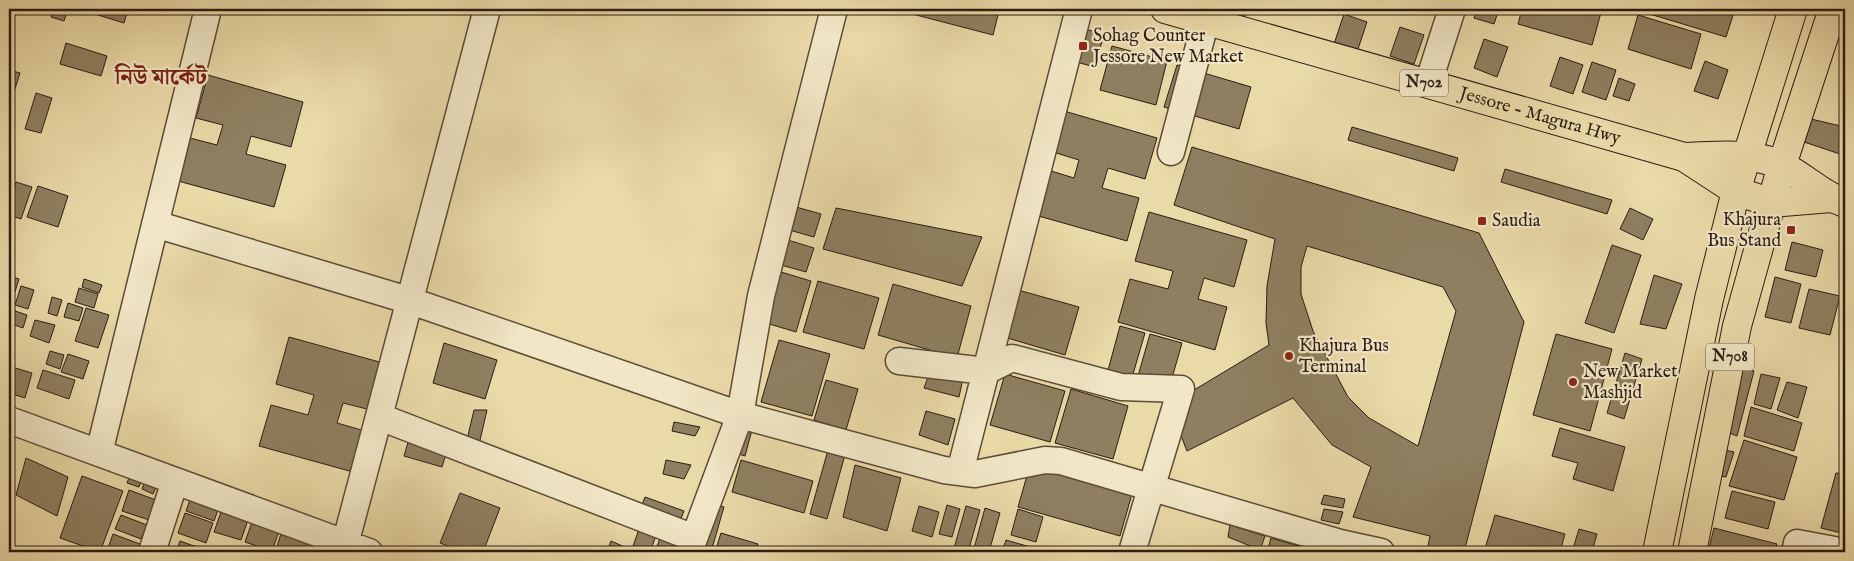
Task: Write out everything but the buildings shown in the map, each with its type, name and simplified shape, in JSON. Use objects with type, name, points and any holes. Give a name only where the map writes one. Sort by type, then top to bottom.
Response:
[{"type":"highway","name":"Jessore - Magura Hwy","points":[[1165,9],[1684,157],[1736,191],[1772,203],[1838,200]]},
{"type":"highway","name":"N708","points":[[1657,552],[1709,299],[1736,191],[1793,9]]},
{"type":"highway","name":"N708","points":[[1692,552],[1736,326],[1782,166],[1833,9]]},
{"type":"highway","name":"Jessore - Magura Hwy","points":[[1684,157],[1746,155],[1782,166],[1838,200]]},
{"type":"street","points":[[99,453],[208,9]]},
{"type":"street","points":[[9,420],[353,549],[380,418],[487,9]]},
{"type":"street","points":[[380,418],[691,545],[740,415],[761,296],[834,9]]},
{"type":"street","points":[[960,472],[1079,9]]},
{"type":"street","points":[[1428,84],[1452,9]]},
{"type":"street","points":[[1171,152],[1206,20]]},
{"type":"street","points":[[155,224],[411,301],[740,415],[944,470],[975,474],[1045,460],[1061,461],[1152,486],[1339,548],[1381,552]]},
{"type":"street","points":[[899,361],[986,371],[1012,358],[1122,387],[1181,389],[1132,552]]},
{"type":"street","points":[[152,552],[175,481]]},
{"type":"street","points":[[1796,552],[1797,543],[1845,552]]},
{"type":"place","name":"Sohag Counter Jessore New Market","points":[[1083,46]]},
{"type":"place","name":"Saudia","points":[[1482,221]]},
{"type":"place","name":"Khajura Bus Stand","points":[[1791,230]]},
{"type":"place","name":"Khajura Bus Terminal","points":[[1289,356]]},
{"type":"place","name":"New Market Mashjid","points":[[1573,382]]},
{"type":"district","name":"নিউ মার্কেট","points":[[161,78]]}]
